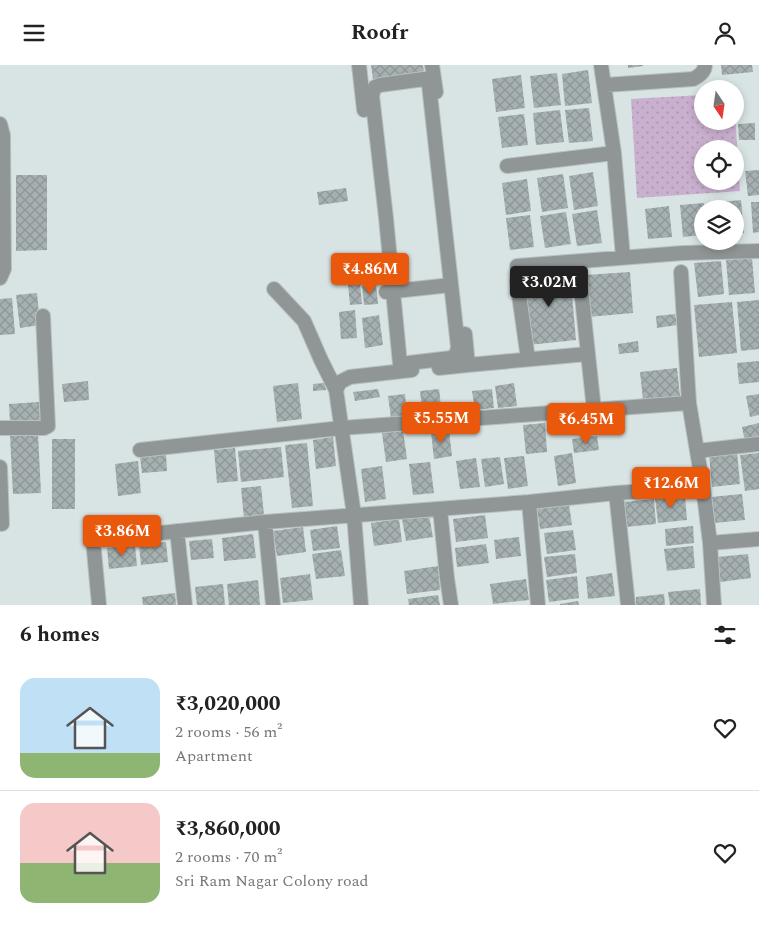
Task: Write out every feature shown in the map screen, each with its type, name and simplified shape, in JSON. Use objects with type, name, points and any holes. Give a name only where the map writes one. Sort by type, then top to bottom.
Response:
[{"type":"street","points":[[359,65],[382,219]]},
{"type":"street","points":[[432,65],[468,365]]},
{"type":"street","points":[[601,65],[614,153],[623,257]]},
{"type":"street","points":[[604,85],[693,79],[701,75],[705,65]]},
{"type":"street","points":[[336,391],[340,382],[350,377],[451,358],[457,352],[429,85],[428,81],[424,79],[380,85],[375,87],[372,95],[397,367]]},
{"type":"street","points":[[0,124],[3,135],[4,240],[4,269],[0,278]]},
{"type":"street","points":[[506,166],[614,153]]},
{"type":"street","points":[[517,266],[683,253],[759,251]]},
{"type":"street","points":[[681,273],[689,403],[710,543],[714,605]]},
{"type":"street","points":[[580,279],[594,410]]},
{"type":"street","points":[[517,281],[528,359]]},
{"type":"street","points":[[390,292],[451,285]]},
{"type":"street","points":[[274,289],[304,321],[336,391],[354,515],[361,605]]},
{"type":"street","points":[[0,428],[44,428],[48,426],[43,316]]},
{"type":"street","points":[[397,367],[468,365],[587,355]]},
{"type":"street","points":[[140,450],[341,429],[689,403]]},
{"type":"street","points":[[697,451],[759,444]]},
{"type":"street","points":[[0,467],[2,524]]},
{"type":"street","points":[[100,605],[93,540],[265,522],[702,487]]},
{"type":"street","points":[[616,493],[628,605]]},
{"type":"street","points":[[529,502],[538,605]]},
{"type":"street","points":[[440,509],[451,605]]},
{"type":"street","points":[[265,522],[273,605]]},
{"type":"street","points":[[177,531],[185,605]]},
{"type":"street","points":[[710,543],[759,539]]},
{"type":"shaded area","points":[[694,95],[694,130],[736,130],[737,140],[694,140],[694,190],[740,191],[637,198],[631,99]]},
{"type":"building","points":[[371,65],[423,65],[424,73],[373,79]]},
{"type":"building","points":[[628,65],[643,65],[643,66],[628,68]]},
{"type":"building","points":[[721,65],[752,65],[753,72],[722,75]]},
{"type":"building","points":[[588,70],[592,103],[565,106],[562,74]]},
{"type":"building","points":[[557,73],[561,105],[534,108],[530,76]]},
{"type":"building","points":[[521,75],[525,108],[496,112],[492,79]]},
{"type":"building","points":[[589,108],[593,141],[569,143],[565,110]]},
{"type":"building","points":[[560,110],[564,142],[536,145],[533,113]]},
{"type":"building","points":[[524,114],[528,145],[502,148],[498,117]]},
{"type":"building","points":[[755,123],[755,140],[739,140],[738,130],[744,130],[744,124]]},
{"type":"building","points":[[759,170],[759,195],[748,196],[745,171]]},
{"type":"building","points":[[593,172],[598,206],[574,210],[569,176]]},
{"type":"building","points":[[563,174],[568,208],[542,212],[537,178]]},
{"type":"building","points":[[16,175],[47,175],[47,250],[16,251]]},
{"type":"building","points":[[527,179],[531,211],[506,215],[502,183]]},
{"type":"building","points":[[346,188],[348,201],[319,205],[317,192]]},
{"type":"building","points":[[751,202],[759,202],[759,232],[753,233]]},
{"type":"building","points":[[694,204],[694,236],[683,237],[680,205]]},
{"type":"building","points":[[669,206],[672,237],[648,239],[645,209]]},
{"type":"building","points":[[597,210],[602,243],[577,246],[572,214]]},
{"type":"building","points":[[566,212],[571,244],[545,248],[540,216]]},
{"type":"building","points":[[530,215],[534,247],[510,250],[506,218]]},
{"type":"building","points":[[752,258],[755,293],[729,295],[726,260]]},
{"type":"building","points":[[721,261],[724,294],[698,297],[694,263]]},
{"type":"building","points":[[570,272],[576,340],[528,345],[521,277]]},
{"type":"building","points":[[630,272],[633,313],[588,317],[586,275]]},
{"type":"building","points":[[360,284],[362,304],[350,305],[348,285]]},
{"type":"building","points":[[376,284],[378,304],[364,305],[362,286]]},
{"type":"building","points":[[37,293],[40,325],[20,328],[16,295]]},
{"type":"building","points":[[12,298],[15,334],[0,335],[0,299]]},
{"type":"building","points":[[759,300],[759,349],[741,351],[737,302]]},
{"type":"building","points":[[732,302],[737,353],[699,357],[694,305]]},
{"type":"building","points":[[355,310],[357,338],[341,339],[339,312]]},
{"type":"building","points":[[675,314],[677,325],[657,328],[656,316]]},
{"type":"building","points":[[379,315],[383,345],[365,348],[362,318]]},
{"type":"building","points":[[638,341],[639,352],[619,354],[618,344]]},
{"type":"building","points":[[759,361],[759,382],[739,384],[737,363]]},
{"type":"building","points":[[677,368],[680,396],[643,400],[640,372]]},
{"type":"building","points":[[88,381],[89,400],[64,402],[62,384]]},
{"type":"building","points":[[298,383],[302,419],[277,422],[273,386]]},
{"type":"building","points":[[325,383],[326,390],[313,391],[313,384]]},
{"type":"building","points":[[514,383],[517,406],[498,408],[495,386]]},
{"type":"building","points":[[378,389],[380,397],[355,401],[353,392]]},
{"type":"building","points":[[439,389],[442,414],[423,416],[420,391]]},
{"type":"building","points":[[492,389],[494,408],[475,410],[472,391]]},
{"type":"building","points":[[405,394],[407,416],[391,418],[388,396]]},
{"type":"building","points":[[759,394],[759,415],[750,417],[746,396]]},
{"type":"building","points":[[39,402],[40,421],[10,422],[9,404]]},
{"type":"building","points":[[545,423],[547,452],[526,454],[523,425]]},
{"type":"building","points":[[759,423],[759,439],[745,442],[742,427]]},
{"type":"building","points":[[403,430],[407,459],[386,462],[382,433]]},
{"type":"building","points":[[449,430],[452,456],[434,459],[431,432]]},
{"type":"building","points":[[38,434],[41,493],[13,494],[10,436]]},
{"type":"building","points":[[597,436],[599,450],[574,453],[572,439]]},
{"type":"building","points":[[333,437],[336,466],[316,469],[313,440]]},
{"type":"building","points":[[52,439],[75,439],[75,509],[52,509]]},
{"type":"building","points":[[307,443],[313,506],[292,508],[285,445]]},
{"type":"building","points":[[281,447],[284,477],[241,482],[238,451]]},
{"type":"building","points":[[235,448],[238,481],[217,483],[214,450]]},
{"type":"building","points":[[737,451],[740,484],[712,487],[709,454]]},
{"type":"building","points":[[572,453],[576,483],[558,486],[554,456]]},
{"type":"building","points":[[759,453],[759,489],[745,491],[740,455]]},
{"type":"building","points":[[166,454],[167,471],[142,473],[140,457]]},
{"type":"building","points":[[524,456],[528,486],[508,489],[504,458]]},
{"type":"building","points":[[500,457],[504,484],[485,487],[481,459]]},
{"type":"building","points":[[476,458],[480,487],[460,489],[456,461]]},
{"type":"building","points":[[138,461],[141,493],[118,496],[115,464]]},
{"type":"building","points":[[430,462],[434,493],[413,495],[409,464]]},
{"type":"building","points":[[382,466],[386,499],[365,502],[361,469]]},
{"type":"building","points":[[261,486],[264,515],[244,518],[241,488]]},
{"type":"building","points":[[742,494],[745,520],[714,523],[711,497]]},
{"type":"building","points":[[685,495],[687,520],[658,523],[655,498]]},
{"type":"building","points":[[654,499],[656,524],[625,527],[623,502]]},
{"type":"building","points":[[569,504],[572,525],[540,529],[537,508]]},
{"type":"building","points":[[429,515],[433,537],[406,541],[402,519]]},
{"type":"building","points":[[485,515],[488,538],[456,542],[453,519]]},
{"type":"building","points":[[399,519],[402,542],[374,546],[371,523]]},
{"type":"building","points":[[337,526],[340,548],[313,551],[310,530]]},
{"type":"building","points":[[693,526],[694,543],[666,546],[665,529]]},
{"type":"building","points":[[303,527],[306,552],[277,556],[273,531]]},
{"type":"building","points":[[573,530],[576,550],[547,554],[544,533]]},
{"type":"building","points":[[253,534],[256,558],[224,561],[222,538]]},
{"type":"building","points":[[519,537],[521,556],[496,559],[494,540]]},
{"type":"building","points":[[212,539],[214,558],[191,560],[189,541]]},
{"type":"building","points":[[166,542],[168,562],[141,565],[139,545]]},
{"type":"building","points":[[486,544],[489,563],[457,567],[455,548]]},
{"type":"building","points":[[135,545],[137,566],[109,569],[107,548]]},
{"type":"building","points":[[693,546],[695,568],[667,571],[664,549]]},
{"type":"building","points":[[341,550],[345,576],[316,579],[312,554]]},
{"type":"building","points":[[575,554],[577,573],[547,577],[544,557]]},
{"type":"building","points":[[748,554],[751,578],[720,582],[717,557]]},
{"type":"building","points":[[438,566],[440,590],[407,594],[404,571]]},
{"type":"building","points":[[612,573],[615,596],[588,599],[586,577]]},
{"type":"building","points":[[310,574],[313,600],[283,603],[280,578]]},
{"type":"building","points":[[577,576],[579,598],[549,602],[546,580]]},
{"type":"building","points":[[526,579],[529,600],[493,604],[490,584]]},
{"type":"building","points":[[258,580],[260,605],[229,605],[227,584]]},
{"type":"building","points":[[223,584],[225,605],[197,605],[195,587]]},
{"type":"building","points":[[700,589],[701,605],[670,605],[668,592]]},
{"type":"building","points":[[175,593],[176,605],[143,605],[142,597]]},
{"type":"building","points":[[664,594],[665,605],[636,605],[636,597]]},
{"type":"building","points":[[438,595],[440,605],[409,605],[408,599]]},
{"type":"building","points":[[578,601],[579,605],[560,605],[560,604]]}]
